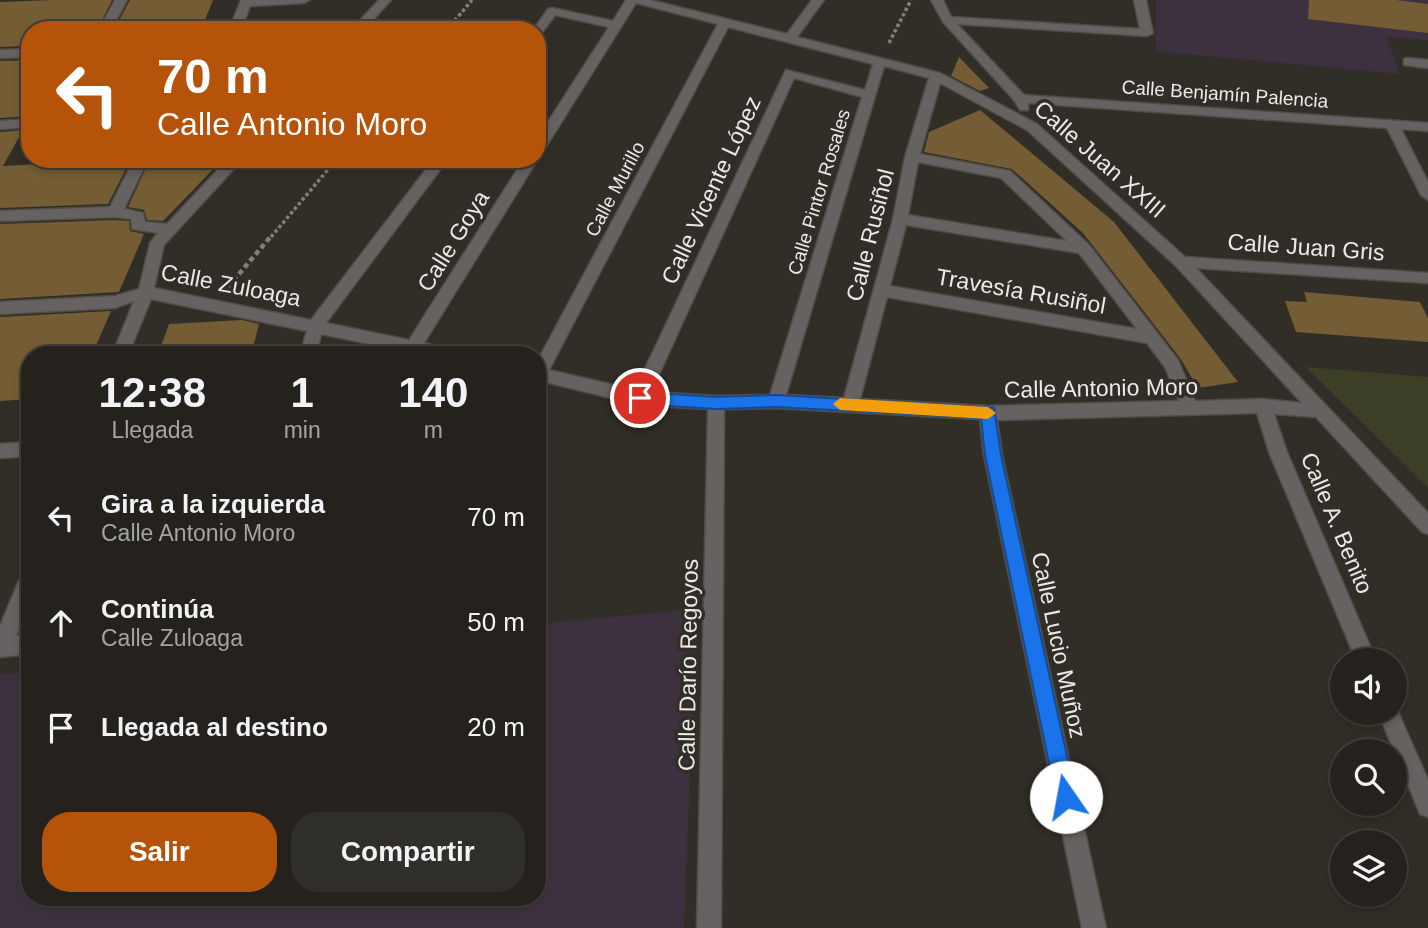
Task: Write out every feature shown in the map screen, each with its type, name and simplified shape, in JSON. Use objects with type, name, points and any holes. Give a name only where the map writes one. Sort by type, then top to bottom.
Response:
[{"type":"street","points":[[110,21],[121,0]]},
{"type":"street","points":[[366,21],[385,0]]},
{"type":"street","points":[[546,136],[632,0]]},
{"type":"street","name":"Calle Juan XXIII","points":[[637,0],[936,76],[1032,127],[1181,262],[1428,526]]},
{"type":"street","points":[[790,37],[818,0]]},
{"type":"street","points":[[937,0],[947,20],[1020,99],[1032,127]]},
{"type":"street","points":[[947,20],[1147,33],[1140,0]]},
{"type":"street","points":[[239,21],[246,2],[304,1]]},
{"type":"street","points":[[545,21],[552,11],[616,25]]},
{"type":"street","name":"Calle Murillo","points":[[546,359],[724,22]]},
{"type":"street","points":[[0,54],[21,53]]},
{"type":"street","name":"Calle Pintor Rosales","points":[[776,401],[880,60]]},
{"type":"street","points":[[1408,62],[1428,64]]},
{"type":"street","name":"Calle Vicente López","points":[[640,398],[790,74],[868,95]]},
{"type":"street","name":"Calle Rusiñol","points":[[850,405],[900,219],[912,157],[936,76]]},
{"type":"street","name":"Calle Benjamín Palencia","points":[[1020,99],[1428,127]]},
{"type":"street","points":[[0,125],[21,124]]},
{"type":"street","points":[[1392,125],[1428,195]]},
{"type":"street","points":[[912,157],[1004,174],[1084,249],[1172,364],[1190,409]]},
{"type":"street","points":[[115,212],[137,168]]},
{"type":"street","points":[[124,346],[146,292],[157,243],[228,168]]},
{"type":"street","points":[[310,346],[316,325],[434,168]]},
{"type":"street","name":"Calle Goya","points":[[414,346],[525,168]]},
{"type":"street","points":[[0,216],[115,212],[138,216],[137,226],[170,229]]},
{"type":"street","points":[[900,219],[1084,249]]},
{"type":"street","name":"Calle Juan Gris","points":[[1181,262],[1428,278]]},
{"type":"street","name":"Travesía Rusiñol","points":[[881,290],[1153,338]]},
{"type":"street","name":"Calle Zuloaga","points":[[0,308],[115,302],[146,292],[409,346]]},
{"type":"street","points":[[546,376],[640,398],[716,403]]},
{"type":"street","name":"Calle Antonio Moro","points":[[716,403],[776,401],[988,413],[1264,406],[1320,411]]},
{"type":"street","name":"Calle Darío Regoyos","points":[[709,928],[716,403]]},
{"type":"street","name":"Calle A. Benito","points":[[1264,406],[1278,452],[1361,648]]},
{"type":"street","name":"Calle Lucio Muñoz","points":[[988,413],[993,455],[1094,928]]},
{"type":"street","points":[[0,451],[21,450]]},
{"type":"street","points":[[21,598],[0,647],[21,645]]},
{"type":"street","points":[[1394,725],[1428,806]]},
{"type":"path","points":[[454,21],[472,0]]},
{"type":"path","points":[[880,60],[911,0]]},
{"type":"path","points":[[213,305],[329,168]]},
{"type":"shaded area","points":[[1156,0],[1428,0],[1428,40],[1386,37],[1400,74],[1156,51]]},
{"type":"shaded area","points":[[696,609],[684,928],[0,928],[0,674],[21,672],[21,906],[546,906],[546,623]]},
{"type":"green space","points":[[1306,367],[1428,377],[1428,488]]},
{"type":"building","points":[[112,0],[102,21],[21,21],[21,46],[0,47],[0,2]]},
{"type":"building","points":[[130,0],[213,0],[205,21],[119,21]]},
{"type":"building","points":[[1309,0],[1396,0],[1428,4],[1428,33],[1308,19]]},
{"type":"building","points":[[959,57],[989,88],[980,91],[951,76]]},
{"type":"building","points":[[21,60],[21,117],[0,118],[0,61]]},
{"type":"building","points":[[980,110],[1114,222],[1238,382],[1198,388],[1180,358],[1083,233],[1012,169],[924,152],[929,132]]},
{"type":"building","points":[[21,130],[3,166],[126,168],[108,204],[0,208],[0,132]]},
{"type":"building","points":[[146,168],[214,168],[163,221],[147,220],[144,210],[128,207]]},
{"type":"building","points":[[129,221],[130,231],[144,234],[119,292],[0,299],[0,224]]},
{"type":"building","points":[[1304,292],[1420,302],[1428,318],[1428,342],[1296,332],[1285,301],[1307,302]]},
{"type":"building","points":[[111,311],[96,346],[21,346],[21,400],[0,401],[0,317]]},
{"type":"building","points":[[242,320],[259,324],[253,346],[161,346],[169,324]]},
{"type":"slow traffic","points":[[840,404],[988,413]]},
{"type":"route","points":[[640,398],[716,403],[776,401],[988,413],[993,455],[1066,797]]}]
